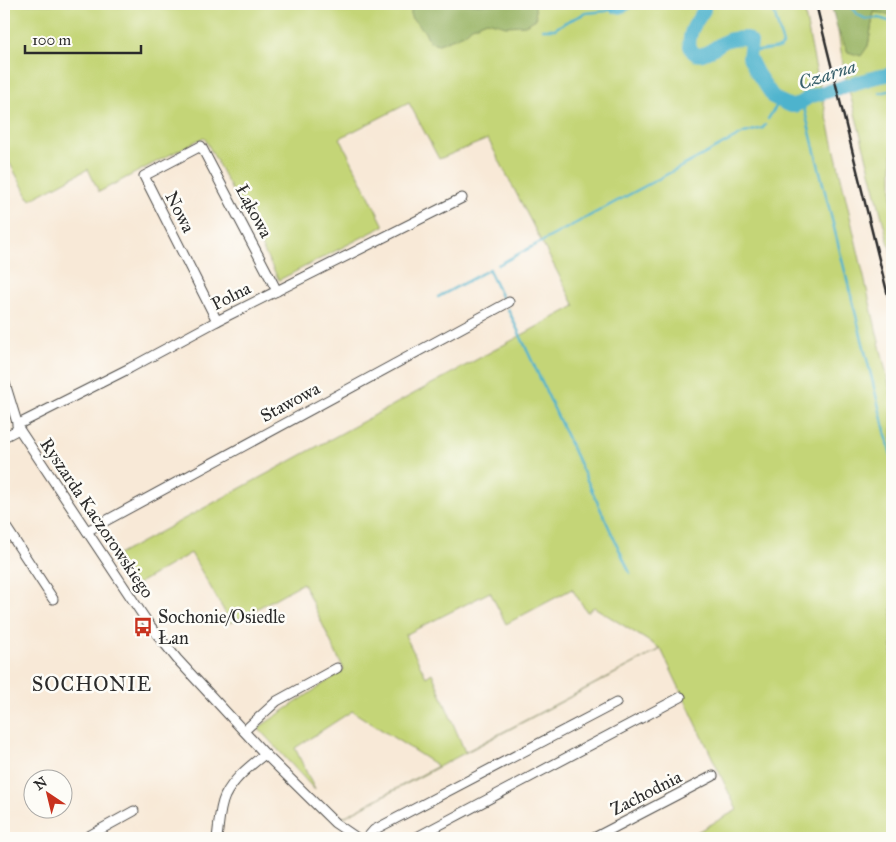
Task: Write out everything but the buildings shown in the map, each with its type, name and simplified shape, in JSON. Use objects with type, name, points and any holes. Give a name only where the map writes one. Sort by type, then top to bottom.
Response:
[{"type":"street","name":"Łąkowa","points":[[201,146],[278,291]]},
{"type":"street","name":"Nowa","points":[[201,146],[144,176],[218,321]]},
{"type":"street","name":"Polna","points":[[4,437],[18,427],[218,321],[462,198]]},
{"type":"street","name":"Stawowa","points":[[86,531],[509,302]]},
{"type":"street","name":"Ryszarda Kaczorowskiego","points":[[4,380],[18,427],[148,623],[177,659],[265,754],[317,806],[352,837]]},
{"type":"street","points":[[4,524],[53,599]]},
{"type":"street","points":[[244,731],[277,701],[337,668]]},
{"type":"street","points":[[415,838],[681,697]]},
{"type":"street","points":[[367,838],[374,830],[616,703]]},
{"type":"street","points":[[217,838],[220,813],[232,785],[243,772],[265,754]]},
{"type":"street","name":"Zachodnia","points":[[594,838],[713,776]]},
{"type":"street","points":[[85,838],[134,811]]},
{"type":"green space","points":[[4,4],[803,4],[815,65],[892,398],[892,838],[686,838],[737,810],[661,649],[342,818],[438,766],[352,711],[295,748],[315,790],[258,728],[344,670],[303,583],[231,623],[191,553],[136,585],[116,556],[575,306],[488,139],[439,159],[409,103],[340,138],[384,226],[279,280],[204,137],[99,192],[88,169],[30,200],[4,153]],"holes":[[[572,589],[587,612],[594,607],[661,649],[465,752],[432,673],[426,677],[405,635],[490,592],[506,624]]]},
{"type":"green space","points":[[408,4],[533,4],[535,6],[536,19],[525,25],[506,26],[487,21],[472,27],[464,34],[439,44],[430,42],[427,35],[411,18],[411,8]]},
{"type":"green space","points":[[831,4],[892,4],[892,15],[874,12],[868,46],[861,56],[848,52],[838,31]]},
{"type":"green space","points":[[874,12],[892,15],[892,256],[844,71],[838,31],[848,52],[868,46]]},
{"type":"waterway","name":"Czarna","points":[[613,4],[619,7],[626,4]]},
{"type":"waterway","name":"Czarna","points":[[703,4],[704,10],[693,27],[690,37],[691,49],[699,55],[728,40],[747,38],[751,42],[749,57],[757,73],[774,98],[791,106],[795,106],[809,97],[892,74]]},
{"type":"waterway","points":[[750,52],[780,48],[783,45],[772,4]]},
{"type":"waterway","points":[[849,4],[858,15],[866,19],[879,18],[892,22]]},
{"type":"waterway","points":[[543,29],[555,29],[586,13],[607,11],[615,6]]},
{"type":"waterway","points":[[880,93],[892,90]]},
{"type":"waterway","points":[[802,100],[892,459]]},
{"type":"waterway","points":[[768,119],[779,102]]},
{"type":"waterway","points":[[498,265],[744,133],[763,128],[765,125]]},
{"type":"waterway","points":[[438,297],[490,269]]},
{"type":"waterway","points":[[489,270],[502,298]]},
{"type":"waterway","points":[[508,309],[630,573]]},
{"type":"railway","points":[[816,4],[892,312]]},
{"type":"place","name":"Sochonie/Osiedle Łan","points":[[143,627]]},
{"type":"district","name":"SOCHONIE","points":[[92,684]]}]
